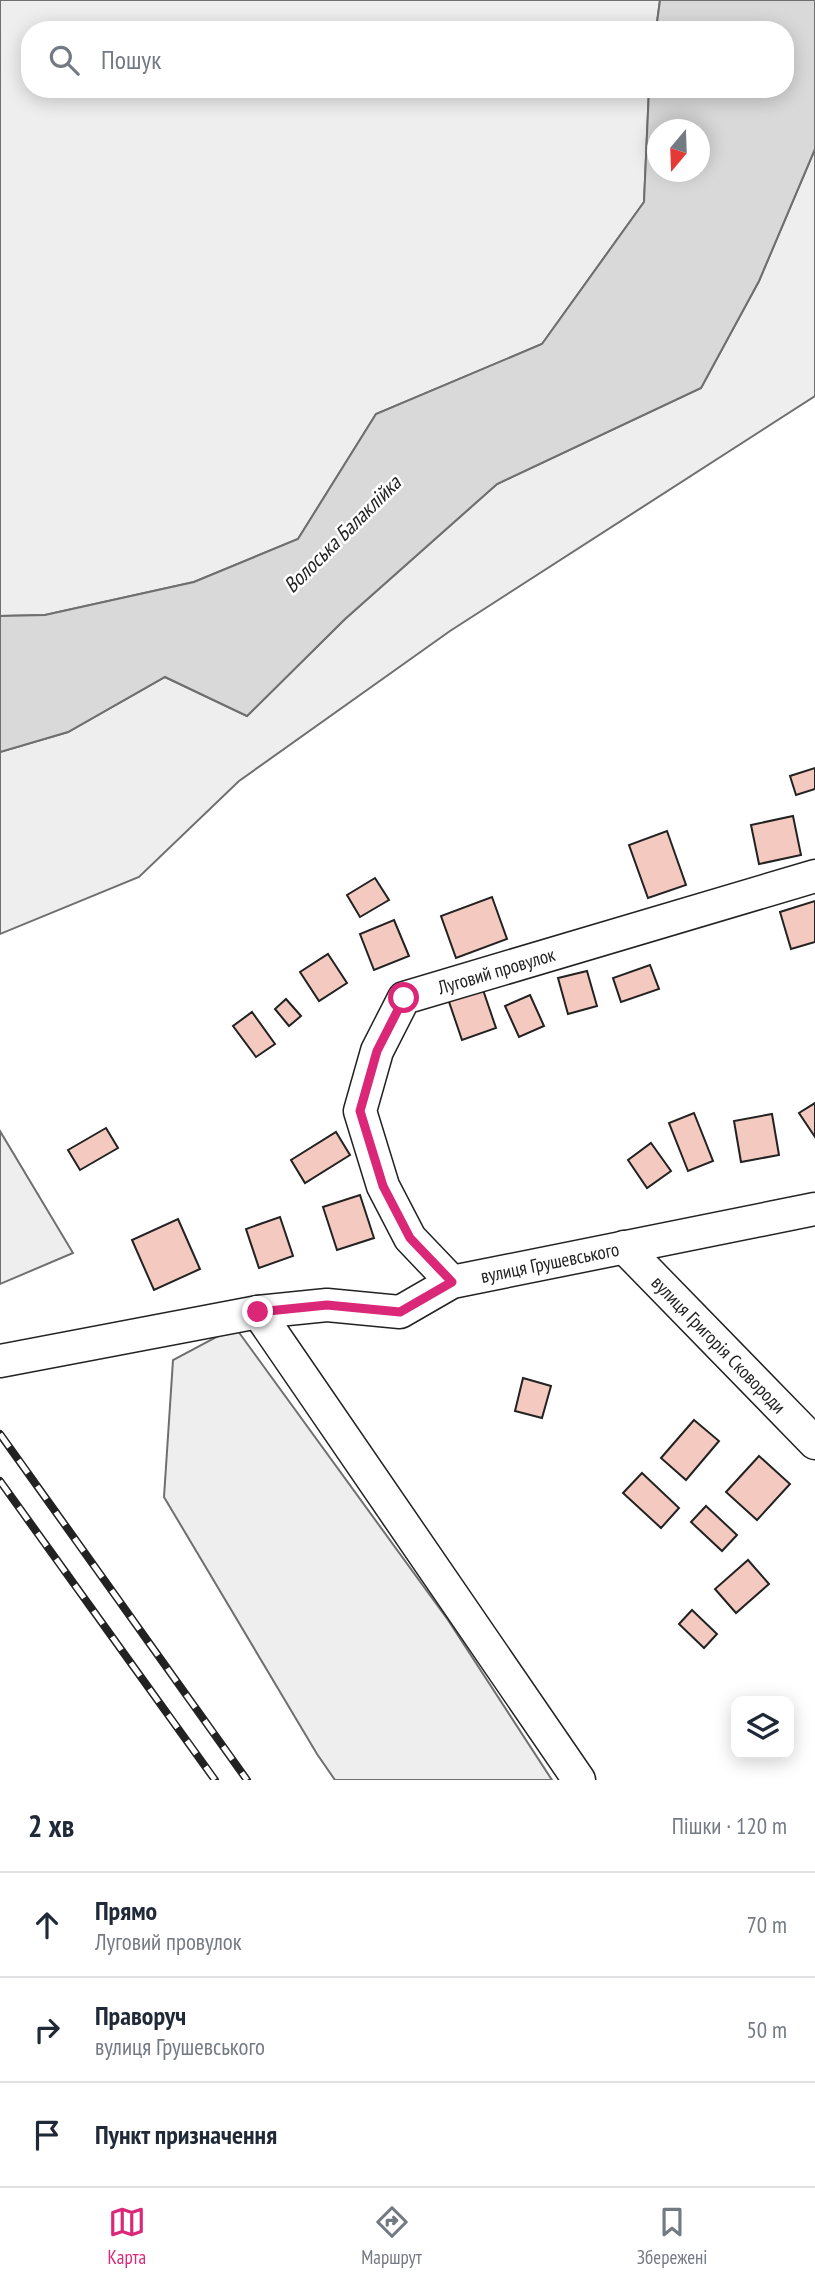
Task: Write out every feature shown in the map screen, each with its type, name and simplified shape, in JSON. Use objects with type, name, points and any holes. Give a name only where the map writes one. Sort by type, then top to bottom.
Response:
[{"type":"street","name":"Луговий провулок","points":[[452,1282],[410,1238],[383,1186],[360,1111],[377,1051],[404,998],[815,876]]},
{"type":"street","name":"вулиця Грушевського","points":[[0,1361],[258,1312],[327,1305],[400,1312],[452,1282],[815,1209]]},
{"type":"street","name":"вулиця Григорія Сковороди","points":[[624,1247],[815,1443]]},
{"type":"street","points":[[258,1312],[579,1780]]},
{"type":"shaded area","points":[[0,0],[660,0],[657,21],[21,21],[21,98],[649,98],[644,202],[542,344],[376,414],[298,539],[194,582],[45,615],[0,616]]},
{"type":"shaded area","points":[[815,149],[815,396],[450,631],[239,781],[139,877],[0,934],[0,752],[68,732],[165,677],[247,716],[345,619],[497,484],[701,388],[759,281]]},
{"type":"shaded area","points":[[0,1131],[73,1253],[0,1284]]},
{"type":"shaded area","points":[[235,1327],[448,1620],[552,1780],[335,1780],[164,1497],[173,1360]]},
{"type":"water","name":"Волоська Балаклійка","points":[[660,0],[815,0],[815,149],[759,281],[701,388],[497,484],[345,619],[247,716],[165,677],[68,732],[0,752],[0,616],[45,615],[194,582],[298,539],[376,414],[542,344],[644,202],[647,134],[647,182],[710,182],[710,119],[648,119],[649,98],[794,98],[794,21],[657,21]]},
{"type":"building","points":[[815,768],[815,789],[796,795],[790,776]]},
{"type":"building","points":[[793,816],[801,855],[759,864],[751,825]]},
{"type":"building","points":[[667,831],[686,885],[648,898],[629,845]]},
{"type":"building","points":[[375,878],[389,900],[360,917],[347,895]]},
{"type":"building","points":[[492,897],[507,939],[456,958],[441,916]]},
{"type":"building","points":[[815,901],[815,942],[791,949],[780,912]]},
{"type":"building","points":[[394,920],[409,956],[374,970],[360,934]]},
{"type":"building","points":[[328,954],[347,983],[319,1001],[300,972]]},
{"type":"building","points":[[650,965],[659,989],[621,1002],[613,978]]},
{"type":"building","points":[[587,971],[597,1006],[568,1014],[558,978]]},
{"type":"building","points":[[480,981],[496,1028],[462,1040],[446,993]]},
{"type":"building","points":[[530,995],[544,1026],[519,1037],[505,1006]]},
{"type":"building","points":[[286,999],[301,1016],[289,1026],[275,1009]]},
{"type":"building","points":[[252,1012],[275,1044],[256,1057],[233,1026]]},
{"type":"building","points":[[815,1103],[815,1137],[799,1113]]},
{"type":"building","points":[[694,1113],[713,1161],[688,1171],[669,1123]]},
{"type":"building","points":[[772,1114],[779,1155],[741,1162],[734,1121]]},
{"type":"building","points":[[106,1128],[118,1148],[80,1170],[68,1150]]},
{"type":"building","points":[[336,1132],[350,1155],[305,1183],[291,1160]]},
{"type":"building","points":[[651,1143],[671,1171],[647,1188],[628,1160]]},
{"type":"building","points":[[360,1195],[374,1238],[337,1250],[323,1207]]},
{"type":"building","points":[[280,1217],[293,1256],[259,1268],[246,1229]]},
{"type":"building","points":[[178,1219],[200,1269],[154,1290],[132,1240]]},
{"type":"building","points":[[523,1378],[551,1386],[542,1418],[515,1411]]},
{"type":"building","points":[[694,1420],[719,1441],[686,1480],[661,1458]]},
{"type":"building","points":[[759,1456],[790,1484],[757,1520],[726,1492]]},
{"type":"building","points":[[642,1473],[679,1508],[661,1528],[623,1493]]},
{"type":"building","points":[[706,1506],[737,1535],[722,1551],[691,1522]]},
{"type":"building","points":[[748,1560],[769,1584],[736,1613],[715,1589]]},
{"type":"building","points":[[692,1610],[717,1634],[704,1648],[679,1624]]},
{"type":"railway","points":[[0,1434],[247,1780]]},
{"type":"railway","points":[[0,1481],[215,1780]]},
{"type":"route","points":[[258,1312],[327,1305],[400,1312],[452,1282],[410,1238],[383,1186],[360,1111],[377,1051],[404,998]]}]
